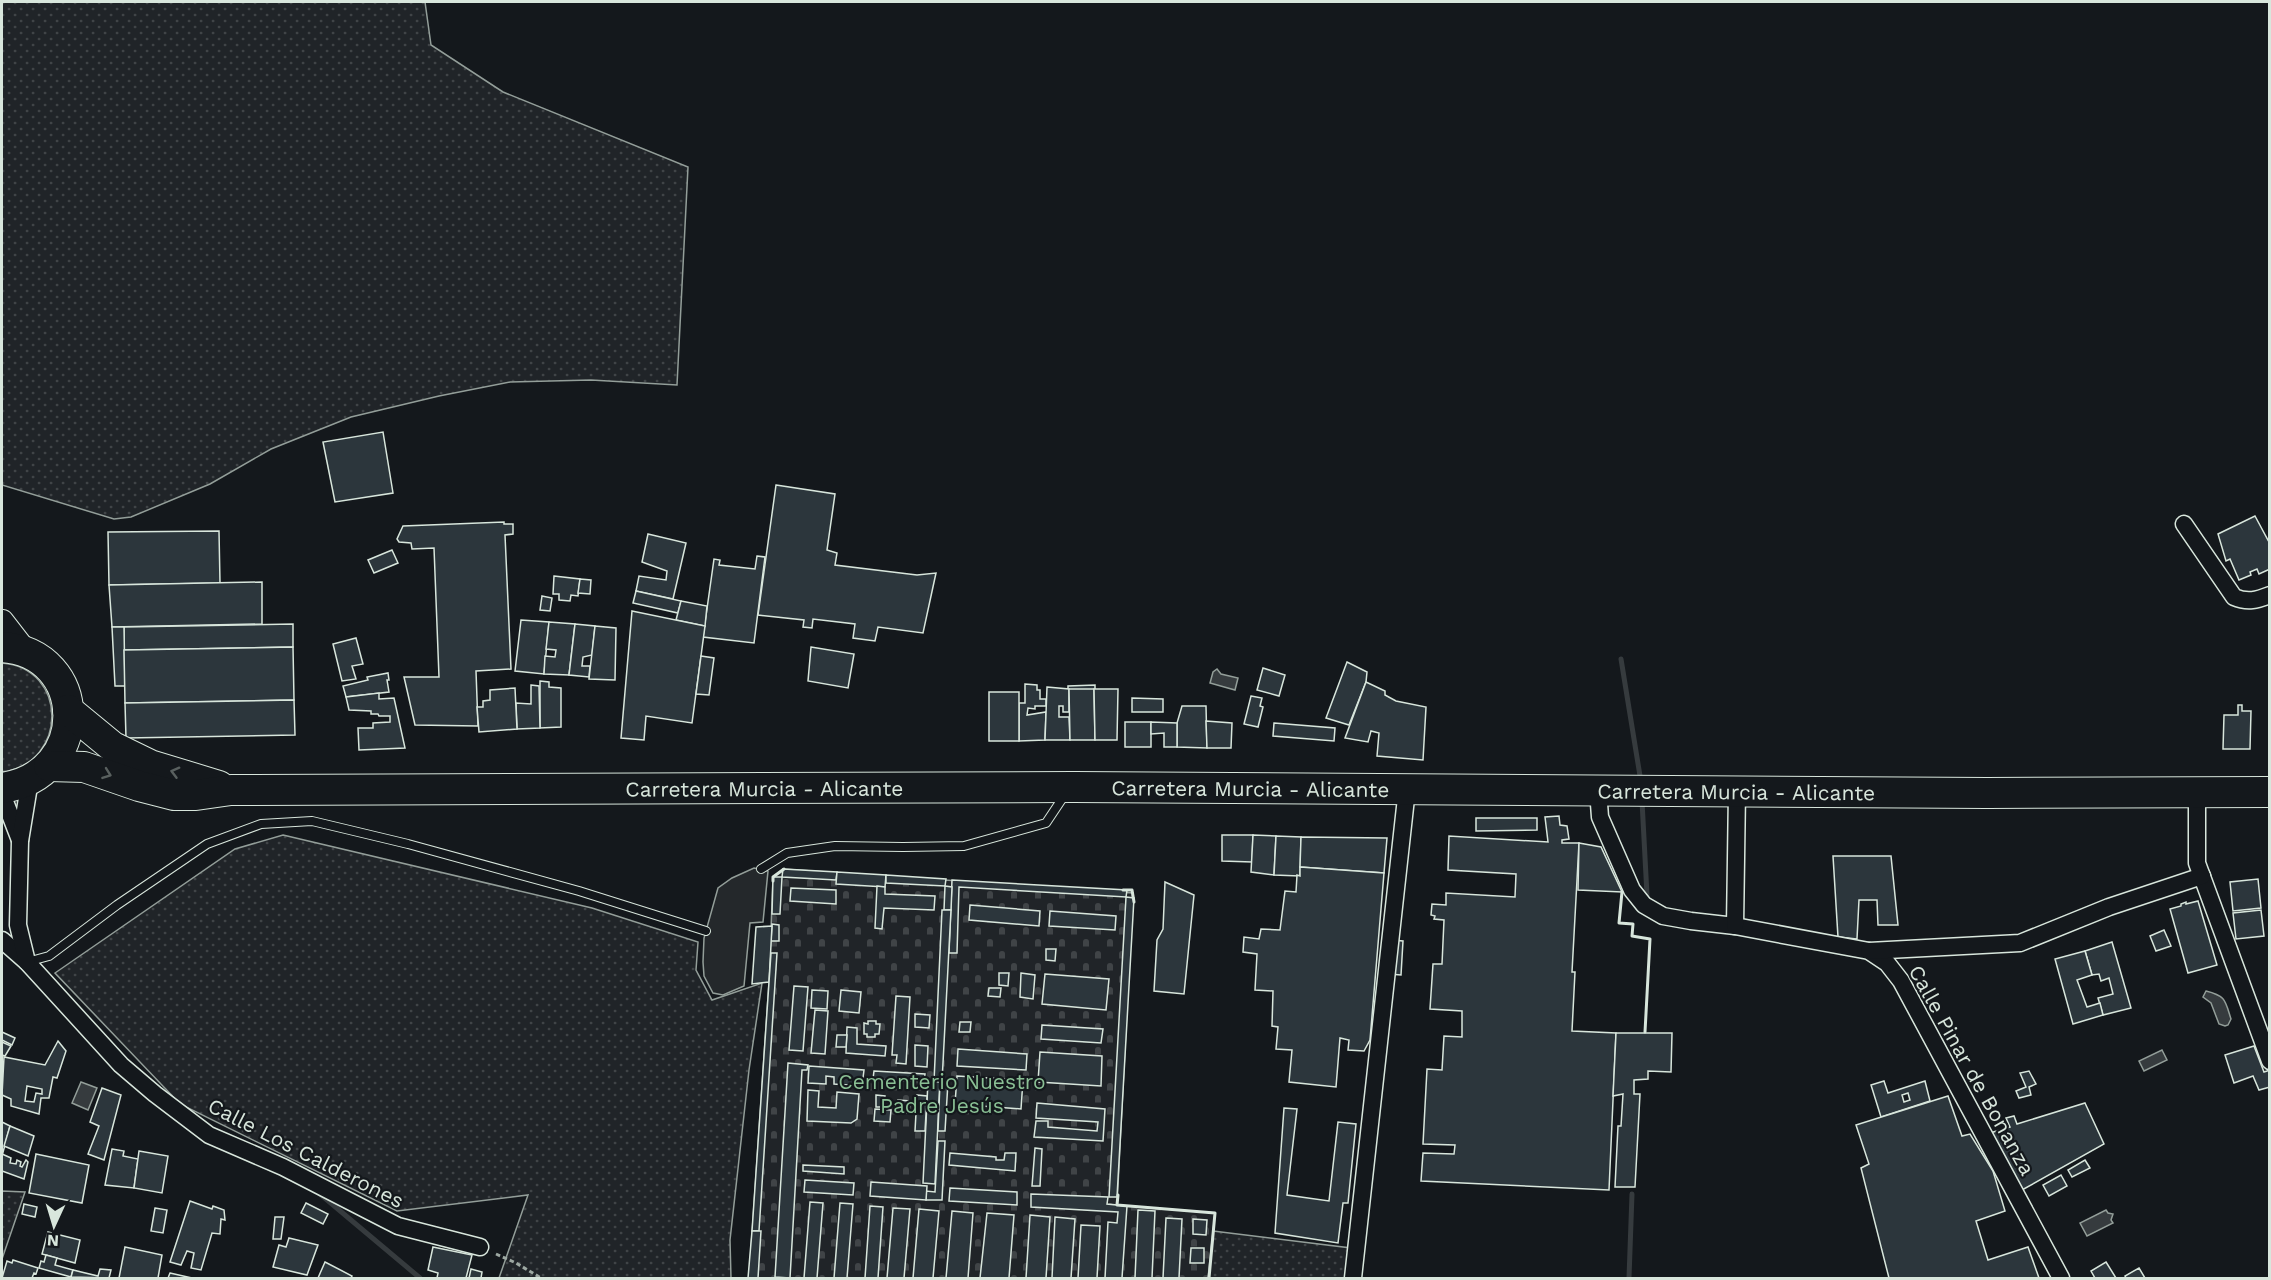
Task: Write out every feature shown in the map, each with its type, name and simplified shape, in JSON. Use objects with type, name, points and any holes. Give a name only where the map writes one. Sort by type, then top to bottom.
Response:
[{"type":"highway","points":[[14,650],[50,670],[65,695],[68,710],[65,740],[40,773]]},
{"type":"highway","name":"Carretera Murcia - Alicante","points":[[68,710],[122,752],[150,765],[231,790]]},
{"type":"highway","name":"Carretera Murcia - Alicante","points":[[2,788],[40,773],[84,767],[139,786],[174,795],[196,795],[231,790],[1070,787],[1987,793],[2270,792]]},
{"type":"street","points":[[2184,524],[2235,597],[2243,601],[2251,601],[2270,595]]},
{"type":"street","points":[[2,622],[14,650]]},
{"type":"street","points":[[27,962],[18,925],[20,841],[40,773]]},
{"type":"street","points":[[1353,1278],[1407,789]]},
{"type":"street","name":"Calle Pinar de Bonanza","points":[[1608,790],[1600,817],[1632,890],[1644,905],[1663,916],[1735,926],[1869,951],[1887,963],[1900,981],[2061,1278]]},
{"type":"street","points":[[1735,926],[1737,791]]},
{"type":"street","points":[[2197,791],[2197,863],[2270,1061]]},
{"type":"street","points":[[2,794],[20,841]]},
{"type":"street","points":[[1869,951],[2020,944],[2109,907],[2202,876]]},
{"type":"street","name":"Calle Los Calderones","points":[[2,940],[27,962],[121,1065],[209,1135],[283,1167],[398,1226],[480,1247]]},
{"type":"lane","points":[[761,869],[788,853],[835,846],[964,846],[1046,823],[1070,787]]},
{"type":"lane","points":[[27,962],[49,956],[117,905],[207,844],[261,824],[312,821],[408,844],[579,891],[706,931]]},
{"type":"path","points":[[480,1247],[516,1263],[541,1278]]},
{"type":"green space","points":[[2,2],[425,2],[431,45],[503,92],[688,167],[677,385],[591,380],[510,382],[351,417],[271,449],[210,484],[131,517],[114,519],[2,485]]},
{"type":"green space","points":[[2,663],[24,669],[39,681],[49,697],[52,716],[49,735],[40,752],[24,765],[2,772]]},
{"type":"green space","points":[[283,835],[592,908],[698,942],[696,970],[712,1000],[762,983],[749,1070],[730,1240],[731,1278],[499,1278],[528,1195],[397,1211],[180,1104],[55,973],[235,849]]},
{"type":"green space","name":"Cementerio Nuestro Padre Jesús","points":[[783,869],[1133,893],[1117,1205],[1215,1213],[1208,1278],[749,1278],[769,982],[773,877]]},
{"type":"green space","points":[[2,1191],[25,1192],[2,1259]]},
{"type":"green space","points":[[1213,1231],[1359,1249],[1356,1278],[1208,1278]]},
{"type":"shaded area","points":[[1217,669],[1221,674],[1238,678],[1235,690],[1210,683],[1213,672]]},
{"type":"shaded area","points":[[754,868],[768,871],[763,922],[750,923],[744,986],[723,995],[713,993],[704,976],[704,938],[718,888],[732,878]]},
{"type":"shaded area","points":[[2206,991],[2224,1000],[2231,1019],[2228,1025],[2219,1024],[2211,1003],[2203,997]]},
{"type":"shaded area","points":[[2162,1050],[2167,1060],[2144,1071],[2139,1061]]},
{"type":"shaded area","points":[[81,1082],[97,1088],[88,1110],[72,1103]]},
{"type":"shaded area","points":[[2106,1210],[2113,1214],[2111,1220],[2113,1223],[2087,1236],[2080,1223]]},
{"type":"building","points":[[383,432],[393,493],[335,502],[323,442]]},
{"type":"building","points":[[776,485],[835,494],[827,550],[837,553],[835,565],[917,575],[936,573],[923,633],[878,627],[875,641],[853,638],[855,624],[813,619],[812,628],[803,627],[804,620],[758,615]]},
{"type":"building","points":[[2255,516],[2270,544],[2270,569],[2259,574],[2257,569],[2250,572],[2251,575],[2239,580],[2230,559],[2226,561],[2218,534]]},
{"type":"building","points":[[504,522],[504,524],[513,524],[513,534],[505,535],[511,669],[476,671],[478,726],[415,725],[404,677],[439,677],[434,548],[412,549],[411,543],[399,542],[397,539],[403,526]]},
{"type":"building","points":[[219,531],[220,583],[109,585],[108,532]]},
{"type":"building","points":[[648,534],[686,543],[673,599],[636,591],[639,576],[666,580],[667,571],[642,562]]},
{"type":"building","points":[[392,550],[398,563],[374,573],[368,560]]},
{"type":"building","points":[[757,556],[765,557],[754,643],[703,637],[714,559],[720,560],[719,565],[755,569]]},
{"type":"building","points":[[554,576],[580,579],[578,596],[571,595],[570,601],[559,600],[559,594],[553,594]]},
{"type":"building","points":[[580,579],[591,580],[590,594],[578,593]]},
{"type":"building","points":[[262,582],[262,624],[112,627],[109,585]]},
{"type":"building","points":[[636,591],[681,601],[678,613],[633,603]]},
{"type":"building","points":[[542,596],[552,598],[550,611],[540,610]]},
{"type":"building","points":[[681,601],[707,606],[705,626],[676,620]]},
{"type":"building","points":[[632,611],[705,626],[692,723],[646,716],[644,740],[621,738]]},
{"type":"building","points":[[521,620],[549,622],[544,674],[515,671]]},
{"type":"building","points":[[549,622],[575,624],[569,675],[544,674],[545,656],[555,657],[556,650],[546,649]]},
{"type":"building","points":[[293,624],[293,647],[124,650],[124,627]]},
{"type":"building","points":[[575,624],[595,626],[592,655],[583,657],[582,666],[590,666],[589,677],[569,675]]},
{"type":"building","points":[[595,626],[616,628],[615,680],[589,679]]},
{"type":"building","points":[[112,627],[124,627],[125,686],[115,686]]},
{"type":"building","points":[[356,638],[363,664],[352,666],[356,679],[342,681],[333,644]]},
{"type":"building","points":[[293,647],[294,700],[125,703],[124,650]]},
{"type":"building","points":[[811,647],[854,654],[848,688],[808,681]]},
{"type":"building","points":[[701,656],[714,658],[709,695],[696,694]]},
{"type":"building","points":[[1347,662],[1367,672],[1366,682],[1349,725],[1326,718]]},
{"type":"building","points":[[1263,668],[1285,675],[1279,696],[1257,690]]},
{"type":"building","points":[[388,673],[389,692],[346,697],[343,686],[368,680],[367,677]]},
{"type":"building","points":[[540,681],[549,682],[549,687],[561,688],[561,727],[540,728]]},
{"type":"building","points":[[1366,682],[1385,691],[1385,695],[1396,701],[1426,707],[1423,760],[1377,756],[1379,733],[1371,731],[1368,742],[1345,738]]},
{"type":"building","points":[[1025,684],[1037,685],[1037,690],[1040,690],[1040,699],[1046,699],[1046,706],[1028,708],[1027,715],[1046,712],[1045,740],[1019,741],[1019,703],[1025,703]]},
{"type":"building","points":[[531,685],[539,686],[540,728],[517,729],[516,703],[531,704]]},
{"type":"building","points":[[1095,685],[1095,699],[1068,699],[1068,686]]},
{"type":"building","points":[[1047,687],[1069,689],[1069,712],[1063,712],[1063,706],[1059,706],[1059,717],[1069,717],[1070,740],[1045,740]]},
{"type":"building","points":[[515,688],[517,729],[479,732],[477,707],[483,707],[483,701],[490,700],[490,690]]},
{"type":"building","points":[[1069,689],[1094,689],[1095,740],[1070,740]]},
{"type":"building","points":[[1094,689],[1118,689],[1117,740],[1095,740]]},
{"type":"building","points":[[989,692],[1019,692],[1019,741],[989,741]]},
{"type":"building","points":[[379,693],[379,699],[394,698],[405,748],[359,750],[358,728],[373,728],[373,723],[390,722],[390,716],[371,714],[371,711],[349,710],[346,697]]},
{"type":"building","points":[[1251,696],[1262,698],[1260,706],[1263,707],[1258,727],[1244,724]]},
{"type":"building","points":[[1132,698],[1163,699],[1163,712],[1132,712]]},
{"type":"building","points":[[294,700],[295,735],[126,738],[125,703]]},
{"type":"building","points":[[2238,705],[2242,705],[2242,711],[2251,711],[2250,749],[2223,749],[2224,715],[2238,715]]},
{"type":"building","points":[[1182,706],[1206,706],[1207,748],[1177,747],[1177,723]]},
{"type":"building","points":[[1206,721],[1232,723],[1231,748],[1207,748]]},
{"type":"building","points":[[1125,722],[1151,722],[1151,747],[1125,747]]},
{"type":"building","points":[[1151,722],[1177,723],[1177,747],[1164,747],[1164,733],[1151,734]]},
{"type":"building","points":[[1274,723],[1335,728],[1334,741],[1273,736]]},
{"type":"building","points":[[1559,816],[1560,825],[1567,826],[1569,839],[1562,840],[1562,843],[1579,843],[1572,972],[1575,972],[1572,1031],[1616,1033],[1609,1190],[1421,1181],[1423,1153],[1454,1154],[1455,1145],[1423,1144],[1427,1069],[1442,1070],[1444,1036],[1462,1037],[1462,1011],[1430,1009],[1433,964],[1442,964],[1444,920],[1434,919],[1435,916],[1431,915],[1432,904],[1446,905],[1446,893],[1515,897],[1516,874],[1448,870],[1449,836],[1548,842],[1545,817]]},
{"type":"building","points":[[1476,818],[1537,818],[1537,830],[1476,831]]},
{"type":"building","points":[[1222,835],[1253,835],[1252,862],[1222,861]]},
{"type":"building","points":[[1253,835],[1276,836],[1274,875],[1251,872]]},
{"type":"building","points":[[1276,836],[1301,837],[1300,876],[1274,875]]},
{"type":"building","points":[[1301,837],[1387,838],[1384,873],[1300,867]]},
{"type":"building","points":[[1579,843],[1601,847],[1622,892],[1578,890]]},
{"type":"building","points":[[1833,856],[1891,856],[1898,925],[1878,925],[1877,900],[1859,900],[1857,939],[1838,937]]},
{"type":"building","points":[[1300,867],[1384,873],[1370,1040],[1364,1051],[1348,1050],[1349,1040],[1340,1038],[1336,1087],[1289,1082],[1292,1050],[1276,1049],[1278,1027],[1272,1026],[1273,991],[1255,990],[1257,954],[1243,952],[1244,937],[1259,939],[1261,929],[1280,930],[1285,891],[1296,892]]},
{"type":"building","points":[[783,869],[837,872],[836,880],[782,877]]},
{"type":"building","points":[[837,872],[886,875],[885,887],[836,884]]},
{"type":"building","points":[[886,875],[946,879],[945,886],[886,883]]},
{"type":"building","points":[[773,877],[782,877],[780,914],[772,914]]},
{"type":"building","points":[[2258,879],[2261,908],[2233,911],[2230,882]]},
{"type":"building","points":[[952,880],[1127,890],[1126,897],[959,887],[957,953],[949,953]]},
{"type":"building","points":[[1165,882],[1194,895],[1184,994],[1154,991],[1157,940],[1163,929]]},
{"type":"building","points":[[877,886],[885,887],[885,894],[935,896],[934,910],[884,908],[882,929],[875,928]]},
{"type":"building","points":[[945,886],[952,887],[951,910],[944,910]]},
{"type":"building","points":[[791,888],[836,890],[836,904],[790,901]]},
{"type":"building","points":[[1126,897],[1134,898],[1117,1197],[1109,1197]]},
{"type":"building","points":[[2198,901],[2217,965],[2188,973],[2170,909],[2186,902],[2186,904]]},
{"type":"building","points":[[970,905],[1040,911],[1039,926],[969,920]]},
{"type":"building","points":[[942,910],[951,910],[942,1082],[934,1081]]},
{"type":"building","points":[[2261,910],[2264,936],[2236,939],[2233,913]]},
{"type":"building","points":[[1050,911],[1116,916],[1115,930],[1049,926]]},
{"type":"building","points":[[772,924],[779,925],[779,941],[771,941]]},
{"type":"building","points":[[772,926],[769,982],[752,984],[756,927]]},
{"type":"building","points":[[2164,930],[2171,946],[2156,951],[2150,936]]},
{"type":"building","points":[[1392,940],[1403,941],[1401,975],[1389,974]]},
{"type":"building","points":[[2112,942],[2131,1008],[2103,1015],[2098,998],[2113,994],[2109,978],[2101,981],[2099,974],[2092,975],[2085,951]]},
{"type":"building","points":[[1046,949],[1056,949],[1055,961],[1046,960]]},
{"type":"building","points":[[2085,951],[2092,975],[2077,980],[2087,1007],[2100,1003],[2103,1015],[2073,1024],[2055,959]]},
{"type":"building","points":[[771,953],[777,953],[759,1231],[752,1231]]},
{"type":"building","points":[[999,973],[1009,973],[1008,986],[999,985]]},
{"type":"building","points":[[1021,973],[1035,975],[1033,999],[1020,997]]},
{"type":"building","points":[[1045,974],[1109,979],[1106,1010],[1042,1004]]},
{"type":"building","points":[[794,986],[808,987],[803,1051],[789,1050]]},
{"type":"building","points":[[989,988],[1001,988],[1000,997],[988,996]]},
{"type":"building","points":[[812,990],[828,991],[827,1009],[811,1008]]},
{"type":"building","points":[[841,990],[861,992],[859,1013],[839,1011]]},
{"type":"building","points":[[896,996],[910,997],[906,1064],[896,1063],[897,1055],[892,1055]]},
{"type":"building","points":[[815,1010],[828,1011],[825,1054],[811,1053]]},
{"type":"building","points":[[915,1014],[930,1015],[929,1028],[915,1027]]},
{"type":"building","points":[[868,1021],[876,1021],[876,1024],[880,1024],[879,1034],[875,1034],[875,1037],[867,1037],[867,1034],[864,1034],[864,1023],[868,1024]]},
{"type":"building","points":[[960,1022],[971,1022],[970,1032],[959,1032]]},
{"type":"building","points":[[1042,1025],[1103,1029],[1101,1043],[1041,1039]]},
{"type":"building","points":[[847,1027],[857,1028],[857,1044],[886,1046],[885,1056],[846,1053]]},
{"type":"building","points":[[2,1032],[15,1038],[12,1045],[2,1040]]},
{"type":"building","points":[[1616,1033],[1672,1033],[1671,1072],[1648,1071],[1648,1079],[1634,1080],[1634,1094],[1640,1094],[1635,1187],[1615,1187],[1618,1126],[1621,1126],[1623,1094],[1613,1096]]},
{"type":"building","points":[[837,1035],[847,1035],[846,1047],[836,1047]]},
{"type":"building","points":[[58,1041],[66,1051],[57,1078],[53,1077],[49,1098],[41,1098],[39,1114],[11,1106],[11,1099],[2,1095],[4,1057],[45,1065]],"holes":[[[27,1086],[42,1089],[42,1094],[36,1093],[34,1102],[25,1101]]]},
{"type":"building","points":[[2,1042],[11,1046],[5,1056],[2,1055]]},
{"type":"building","points":[[915,1045],[928,1046],[927,1067],[915,1066]]},
{"type":"building","points":[[2254,1046],[2264,1072],[2270,1070],[2270,1087],[2259,1090],[2253,1076],[2234,1083],[2225,1055]]},
{"type":"building","points":[[958,1049],[1027,1054],[1026,1070],[957,1066]]},
{"type":"building","points":[[1040,1052],[1102,1056],[1101,1086],[1038,1082]]},
{"type":"building","points":[[788,1063],[808,1065],[807,1070],[802,1070],[790,1278],[775,1277]]},
{"type":"building","points":[[809,1066],[864,1070],[862,1086],[834,1084],[834,1077],[826,1076],[826,1084],[808,1083]]},
{"type":"building","points":[[874,1071],[925,1074],[924,1082],[873,1079]]},
{"type":"building","points":[[2029,1071],[2036,1084],[2029,1087],[2031,1095],[2019,1098],[2016,1091],[2026,1087],[2020,1073]]},
{"type":"building","points":[[957,1076],[1023,1080],[1021,1109],[955,1104]]},
{"type":"building","points":[[928,1081],[940,1082],[935,1184],[923,1183]]},
{"type":"building","points":[[1884,1081],[1888,1093],[1925,1081],[1930,1101],[1881,1117],[1871,1085]],"holes":[[[1908,1093],[1910,1100],[1904,1102],[1902,1095]]]},
{"type":"building","points":[[940,1082],[948,1082],[945,1131],[938,1131]]},
{"type":"building","points":[[102,1088],[121,1095],[104,1160],[88,1154],[99,1126],[90,1122]]},
{"type":"building","points":[[808,1090],[819,1091],[818,1107],[836,1108],[837,1092],[859,1094],[857,1119],[851,1123],[807,1121]]},
{"type":"building","points":[[876,1095],[885,1096],[884,1107],[876,1107]]},
{"type":"building","points":[[917,1095],[927,1096],[925,1131],[915,1131]]},
{"type":"building","points":[[1948,1096],[1962,1136],[1970,1134],[1993,1171],[2005,1211],[1976,1221],[1988,1260],[2028,1247],[2039,1278],[1889,1278],[1861,1168],[1869,1164],[1856,1125]]},
{"type":"building","points":[[898,1100],[910,1101],[909,1113],[897,1113]]},
{"type":"building","points":[[1037,1103],[1105,1109],[1103,1141],[1034,1137],[1036,1121],[1048,1121],[1048,1127],[1097,1131],[1098,1122],[1036,1118]]},
{"type":"building","points":[[2085,1103],[2104,1144],[2022,1190],[1990,1133],[2010,1127],[2006,1118],[2014,1116],[2017,1124]]},
{"type":"building","points":[[1284,1108],[1297,1109],[1287,1195],[1329,1201],[1338,1122],[1356,1124],[1348,1203],[1343,1203],[1338,1243],[1275,1233]]},
{"type":"building","points":[[875,1109],[891,1110],[890,1122],[874,1121]]},
{"type":"building","points":[[2,1122],[10,1126],[2,1156]]},
{"type":"building","points":[[10,1126],[34,1136],[28,1156],[4,1146]]},
{"type":"building","points":[[938,1141],[945,1141],[942,1200],[926,1200],[926,1191],[935,1192]]},
{"type":"building","points":[[1035,1148],[1042,1149],[1040,1186],[1032,1186]]},
{"type":"building","points":[[112,1149],[124,1151],[123,1156],[138,1159],[134,1188],[105,1185]]},
{"type":"building","points":[[139,1151],[168,1156],[162,1193],[134,1188]]},
{"type":"building","points":[[950,1153],[996,1157],[996,1160],[1004,1160],[1005,1153],[1016,1153],[1015,1171],[949,1165]]},
{"type":"building","points":[[2,1154],[11,1158],[10,1163],[16,1164],[17,1160],[21,1162],[22,1167],[26,1160],[28,1162],[24,1179],[2,1171]]},
{"type":"building","points":[[36,1154],[89,1165],[82,1203],[29,1193]]},
{"type":"building","points":[[2085,1160],[2090,1168],[2072,1177],[2068,1170]]},
{"type":"building","points":[[803,1165],[844,1167],[844,1174],[803,1171]]},
{"type":"building","points":[[2061,1175],[2067,1186],[2049,1196],[2043,1185]]},
{"type":"building","points":[[805,1180],[854,1183],[853,1195],[804,1192]]},
{"type":"building","points":[[871,1182],[927,1186],[926,1200],[870,1196]]},
{"type":"building","points":[[950,1188],[1017,1192],[1017,1205],[949,1201]]},
{"type":"building","points":[[1031,1194],[1108,1197],[1107,1204],[1127,1206],[1122,1278],[1105,1278],[1108,1222],[1117,1223],[1118,1212],[1031,1207]]},
{"type":"building","points":[[190,1201],[212,1209],[213,1206],[224,1210],[225,1220],[221,1219],[220,1234],[212,1233],[201,1270],[191,1268],[194,1253],[187,1251],[181,1265],[170,1262]]},
{"type":"building","points":[[810,1202],[823,1203],[817,1278],[804,1278]]},
{"type":"building","points":[[306,1203],[328,1214],[323,1224],[301,1213]]},
{"type":"building","points":[[840,1203],[853,1204],[847,1278],[834,1278]]},
{"type":"building","points":[[24,1204],[37,1207],[35,1217],[22,1214]]},
{"type":"building","points":[[870,1206],[883,1207],[878,1278],[865,1278]]},
{"type":"building","points":[[155,1208],[167,1210],[163,1233],[151,1231]]},
{"type":"building","points":[[893,1208],[910,1209],[904,1278],[887,1278]]},
{"type":"building","points":[[919,1209],[939,1211],[933,1278],[913,1278]]},
{"type":"building","points":[[1138,1210],[1155,1211],[1152,1278],[1135,1278]]},
{"type":"building","points":[[952,1211],[973,1213],[968,1278],[946,1278]]},
{"type":"building","points":[[987,1213],[1014,1215],[1009,1278],[980,1278]]},
{"type":"building","points":[[1030,1215],[1050,1217],[1046,1278],[1026,1278]]},
{"type":"building","points":[[275,1217],[284,1217],[281,1239],[273,1239]]},
{"type":"building","points":[[1055,1217],[1075,1219],[1071,1278],[1052,1278]]},
{"type":"building","points":[[1166,1218],[1182,1219],[1179,1278],[1163,1278]]},
{"type":"building","points":[[1193,1219],[1207,1220],[1206,1235],[1193,1234]]},
{"type":"building","points":[[1081,1225],[1100,1226],[1097,1278],[1078,1278]]},
{"type":"building","points":[[752,1231],[761,1231],[758,1278],[748,1278]]},
{"type":"building","points":[[48,1232],[80,1240],[75,1263],[42,1254]]},
{"type":"building","points":[[289,1238],[318,1245],[307,1275],[273,1267],[279,1245],[286,1247]]},
{"type":"building","points":[[125,1247],[162,1255],[158,1278],[119,1278]]},
{"type":"building","points":[[433,1247],[472,1255],[466,1278],[437,1278],[438,1273],[428,1270]]},
{"type":"building","points":[[1191,1248],[1204,1248],[1204,1263],[1190,1263]]},
{"type":"building","points":[[46,1255],[57,1258],[55,1265],[73,1270],[71,1277],[39,1268]]},
{"type":"building","points":[[13,1260],[38,1268],[36,1274],[34,1273],[32,1278],[2,1278],[7,1261],[12,1263]]},
{"type":"building","points":[[325,1262],[352,1276],[351,1278],[318,1278]]},
{"type":"building","points":[[2106,1262],[2116,1278],[2095,1278],[2091,1271]]},
{"type":"building","points":[[2139,1268],[2145,1278],[2126,1278],[2125,1276]]},
{"type":"building","points":[[100,1269],[111,1270],[109,1278],[71,1277],[73,1270],[98,1276]]},
{"type":"building","points":[[471,1269],[482,1272],[481,1278],[469,1278]]},
{"type":"building","points":[[170,1273],[192,1278],[168,1278]]},
{"type":"waterway","points":[[1621,659],[1641,782]]},
{"type":"waterway","points":[[1642,801],[1647,895]]},
{"type":"waterway","points":[[320,1194],[420,1278]]},
{"type":"waterway","points":[[1629,1278],[1632,1194]]},
{"type":"wall","points":[[773,881],[773,877],[784,869]]},
{"type":"wall","points":[[1123,890],[1132,890],[1134,902]]},
{"type":"wall","points":[[1622,892],[1619,923],[1633,924],[1632,936],[1650,939],[1645,1032]]},
{"type":"wall","points":[[1118,1195],[1117,1205],[1215,1213],[1209,1278]]}]
